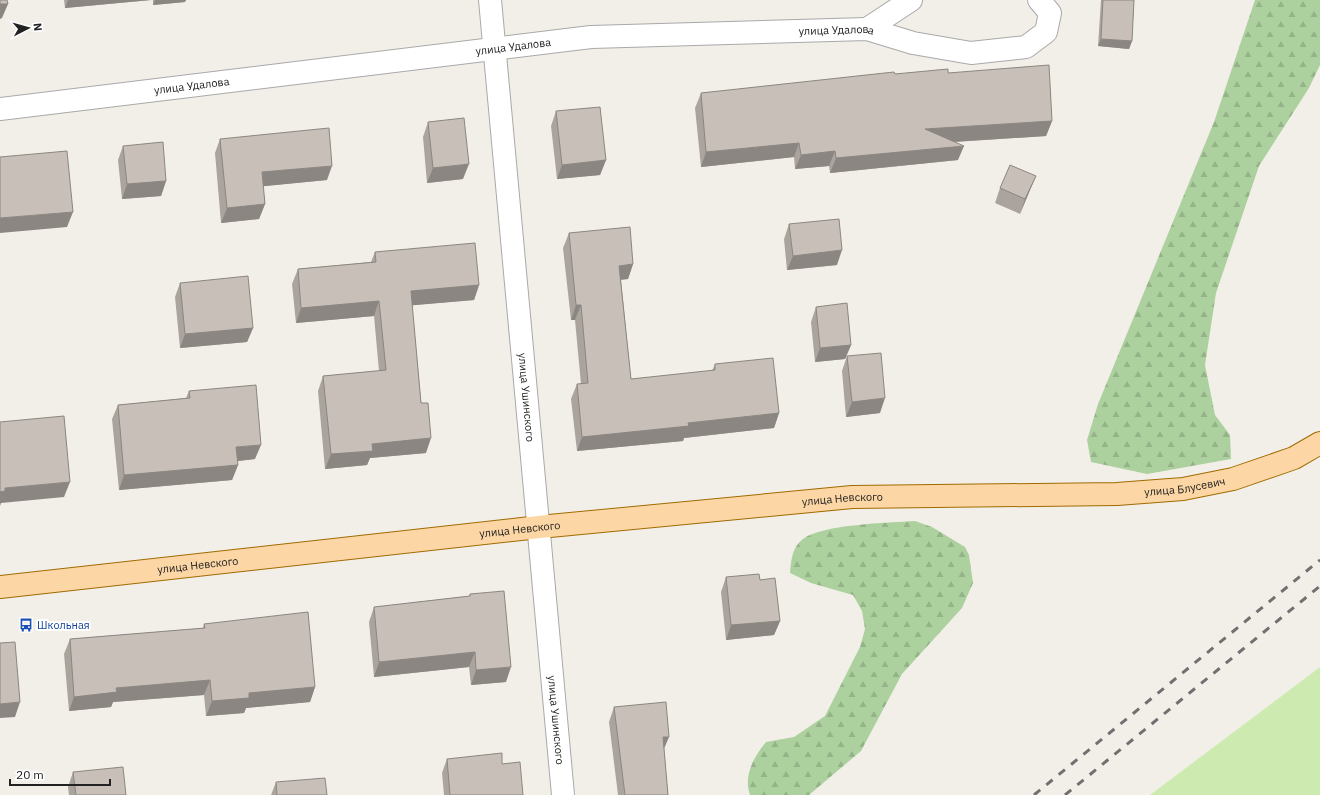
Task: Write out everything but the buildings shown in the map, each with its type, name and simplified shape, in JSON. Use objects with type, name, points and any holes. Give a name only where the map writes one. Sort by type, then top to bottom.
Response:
[{"type":"main road","name":"улица Блусевич","points":[[1042,494],[1117,494],[1184,488],[1233,479],[1294,458],[1320,443]]},
{"type":"main road","name":"улица Невского","points":[[0,588],[539,527],[852,497],[1042,494]]},
{"type":"street","name":"улица Ушинского","points":[[490,0],[563,795]]},
{"type":"street","points":[[867,29],[911,0]]},
{"type":"street","name":"улица Удалова","points":[[0,110],[591,37],[867,29],[913,43],[971,53],[1026,47],[1046,32],[1050,13],[1039,0]]},
{"type":"green space","points":[[1255,0],[1320,0],[1320,65],[1309,88],[1259,166],[1216,293],[1205,365],[1215,415],[1230,435],[1231,459],[1147,474],[1091,462],[1087,440],[1098,404],[1214,122]]},
{"type":"green space","points":[[915,521],[932,527],[965,547],[969,555],[973,583],[962,608],[902,674],[861,751],[809,795],[750,795],[748,788],[749,773],[754,760],[766,742],[794,737],[825,716],[860,647],[865,629],[862,611],[853,595],[811,583],[790,573],[796,546],[803,539],[812,534],[825,530],[856,525]]},
{"type":"green space","points":[[1320,667],[1320,795],[1150,795]]},
{"type":"railway","points":[[1034,795],[1320,560]]},
{"type":"railway","points":[[1065,795],[1320,586]]},
{"type":"place","name":"Школьная","points":[[26,625]]}]
